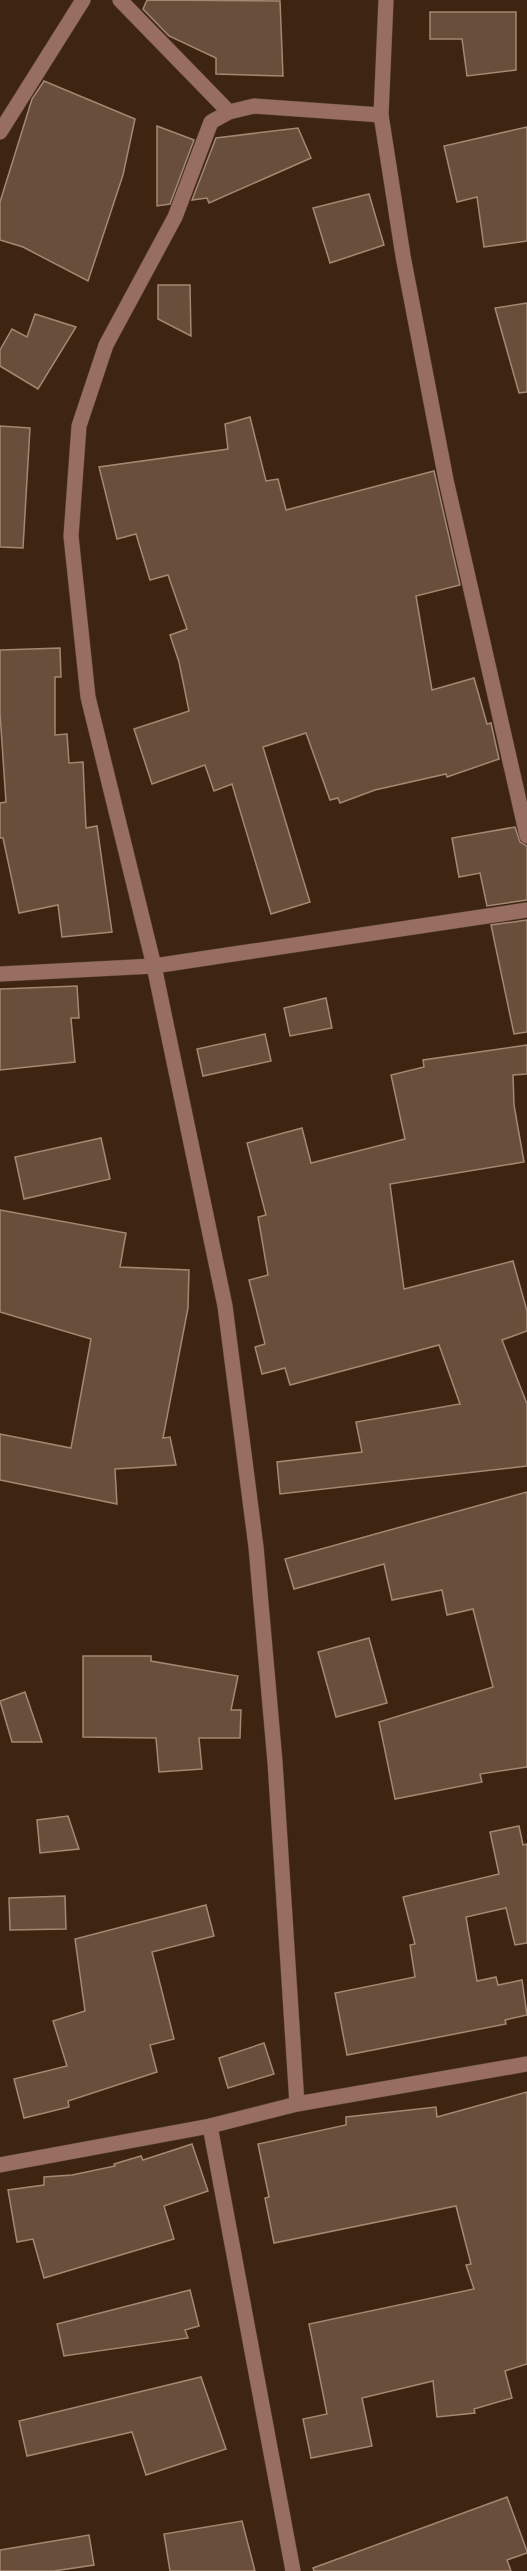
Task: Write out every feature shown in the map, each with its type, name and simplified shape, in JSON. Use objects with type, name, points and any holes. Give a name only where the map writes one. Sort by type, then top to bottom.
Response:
[{"type":"street","points":[[0,132],[83,0]]},
{"type":"street","points":[[120,0],[229,112]]},
{"type":"street","points":[[386,0],[381,115],[403,256],[444,468],[527,836]]},
{"type":"street","points":[[297,2104],[275,1774],[256,1547],[225,1306],[154,966],[88,697],[71,536],[79,426],[106,345],[175,217],[211,122],[229,112],[254,106],[381,115]]},
{"type":"street","points":[[0,974],[154,966],[527,910]]},
{"type":"street","points":[[0,2165],[210,2126],[297,2104],[527,2064]]},
{"type":"street","points":[[210,2126],[293,2571]]},
{"type":"building","points":[[147,0],[280,1],[283,76],[216,74],[216,58],[169,36],[143,9]]},
{"type":"building","points":[[430,12],[516,12],[516,70],[467,76],[462,39],[430,39]]},
{"type":"building","points":[[44,81],[135,119],[123,175],[88,281],[23,247],[0,240],[0,202],[32,99]]},
{"type":"building","points":[[157,126],[194,140],[170,204],[157,206]]},
{"type":"building","points":[[527,127],[527,241],[484,247],[477,197],[457,202],[444,146]]},
{"type":"building","points":[[298,128],[311,158],[209,203],[207,198],[192,200],[216,138]]},
{"type":"building","points":[[369,194],[384,245],[330,263],[313,208]]},
{"type":"building","points":[[158,285],[190,285],[191,336],[158,319]]},
{"type":"building","points":[[527,303],[527,392],[519,393],[495,308]]},
{"type":"building","points":[[35,314],[76,327],[38,389],[0,366],[0,350],[12,329],[27,337]]},
{"type":"building","points":[[250,417],[266,481],[278,479],[286,510],[434,471],[460,585],[416,596],[432,690],[474,678],[487,724],[491,723],[499,759],[447,777],[446,774],[375,790],[340,803],[338,798],[330,800],[306,733],[263,747],[310,902],[271,914],[232,784],[214,791],[205,765],[152,784],[134,729],[189,711],[179,662],[170,635],[187,629],[168,575],[150,580],[136,534],[117,539],[99,467],[228,449],[225,424]]},
{"type":"building","points":[[0,426],[30,428],[23,548],[0,547]]},
{"type":"building","points":[[60,648],[61,677],[55,677],[55,735],[67,734],[69,763],[83,762],[86,828],[97,826],[112,932],[62,937],[58,905],[19,913],[3,838],[0,838],[0,803],[6,802],[0,714],[0,650]]},
{"type":"building","points":[[515,827],[520,842],[527,846],[527,900],[487,906],[480,873],[459,877],[452,838]]},
{"type":"building","points":[[527,920],[527,1032],[514,1034],[491,925]]},
{"type":"building","points":[[77,986],[79,1018],[71,1018],[75,1062],[0,1070],[0,989]]},
{"type":"building","points":[[326,998],[332,1028],[290,1036],[284,1008]]},
{"type":"building","points":[[265,1034],[271,1061],[203,1076],[197,1049]]},
{"type":"building","points":[[527,1045],[527,1074],[513,1075],[514,1105],[524,1162],[390,1184],[404,1289],[513,1261],[527,1311],[527,1331],[502,1340],[527,1404],[527,1466],[280,1494],[277,1462],[362,1452],[356,1422],[460,1404],[439,1345],[290,1385],[285,1368],[262,1374],[255,1347],[265,1344],[249,1280],[268,1275],[258,1217],[266,1215],[247,1143],[302,1128],[311,1163],[405,1139],[391,1075],[424,1067],[423,1060]]},
{"type":"building","points":[[101,1138],[110,1179],[24,1199],[15,1157]]},
{"type":"building","points":[[0,1210],[126,1233],[120,1267],[189,1270],[188,1308],[163,1438],[170,1437],[176,1465],[115,1469],[117,1504],[0,1480],[0,1434],[71,1448],[91,1339],[0,1312]]},
{"type":"building","points":[[527,1492],[527,1767],[480,1774],[482,1782],[395,1799],[379,1722],[493,1687],[473,1609],[447,1615],[442,1590],[392,1600],[384,1564],[294,1589],[285,1559]]},
{"type":"building","points":[[369,1638],[387,1703],[336,1717],[318,1652]]},
{"type":"building","points":[[83,1656],[151,1656],[151,1661],[238,1676],[231,1710],[241,1710],[240,1738],[199,1738],[202,1769],[159,1772],[156,1738],[83,1737]]},
{"type":"building","points":[[25,1692],[42,1742],[12,1742],[0,1701]]},
{"type":"building","points":[[68,1816],[79,1849],[40,1853],[37,1820]]},
{"type":"building","points":[[519,1826],[523,1845],[527,1844],[527,1943],[515,1945],[506,1908],[466,1917],[477,1981],[496,1977],[498,1985],[522,1980],[527,2015],[505,2020],[506,2024],[347,2055],[335,1993],[415,1977],[410,1945],[415,1944],[403,1897],[499,1874],[490,1832]]},
{"type":"building","points":[[65,1896],[66,1929],[10,1930],[9,1898]]},
{"type":"building","points":[[206,1905],[214,1936],[152,1952],[174,2039],[150,2045],[157,2072],[68,2101],[69,2107],[24,2118],[14,2079],[67,2066],[53,2021],[85,2011],[75,1939]]},
{"type":"building","points":[[264,2043],[274,2074],[228,2088],[219,2058]]},
{"type":"building","points":[[527,2092],[527,2364],[505,2371],[512,2398],[474,2409],[475,2413],[437,2417],[433,2381],[362,2398],[372,2446],[311,2458],[303,2419],[327,2414],[309,2324],[474,2289],[466,2265],[471,2264],[456,2206],[274,2243],[265,2198],[269,2197],[258,2144],[346,2125],[346,2117],[436,2107],[437,2117]]},
{"type":"building","points":[[192,2144],[208,2191],[164,2206],[174,2239],[44,2278],[33,2239],[17,2242],[8,2190],[44,2185],[44,2177],[72,2175],[115,2166],[114,2164],[141,2156],[143,2160]]},
{"type":"building","points":[[190,2290],[199,2326],[185,2330],[188,2338],[64,2356],[57,2324]]},
{"type":"building","points":[[201,2377],[226,2449],[146,2475],[132,2432],[27,2456],[19,2421]]},
{"type":"building","points":[[507,2497],[527,2551],[527,2553],[507,2560],[511,2571],[314,2571],[313,2568]]},
{"type":"building","points":[[242,2521],[255,2571],[170,2571],[164,2534]]},
{"type":"building","points":[[89,2535],[94,2565],[54,2571],[0,2571],[0,2550]]}]
